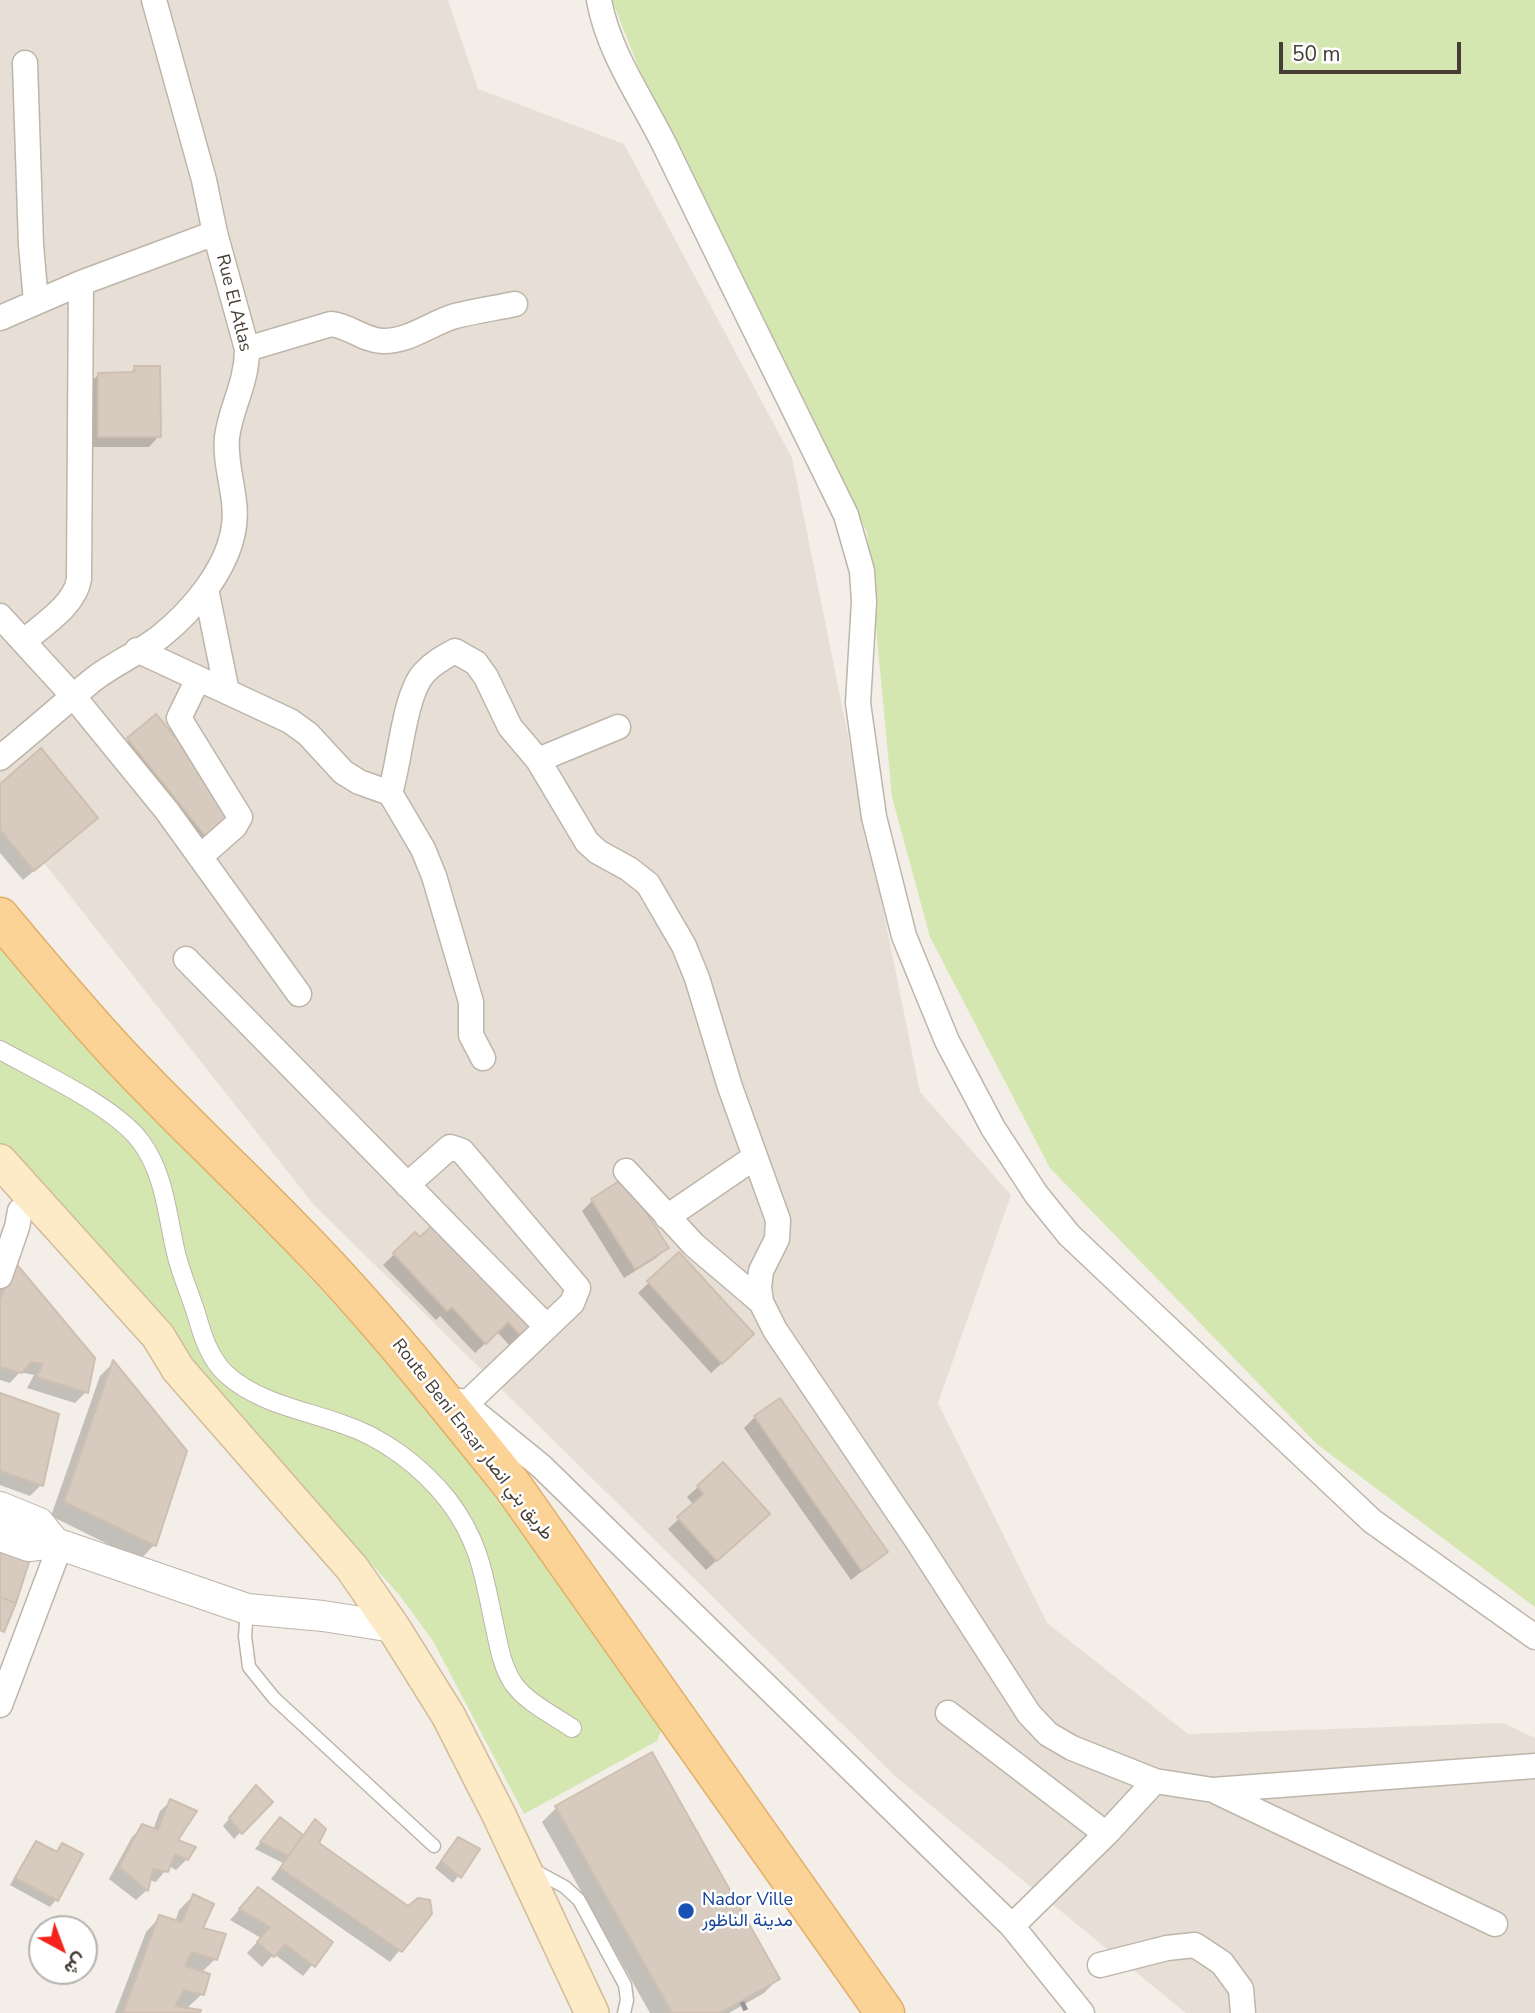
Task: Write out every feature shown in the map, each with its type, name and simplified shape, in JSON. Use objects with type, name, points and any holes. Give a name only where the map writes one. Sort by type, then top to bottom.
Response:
[{"type":"main road","name":"Route Beni Ensar طريق بني انصار","points":[[0,917],[122,1058],[319,1257],[405,1353],[512,1485],[885,2013]]},
{"type":"main road","points":[[0,1161],[158,1336],[178,1369],[352,1568],[448,1715],[592,2013]]},
{"type":"main road","points":[[9,1212],[161,1360],[178,1369]]},
{"type":"street","name":"Rue El Atlas","points":[[0,758],[95,678],[160,637],[206,589],[222,562],[233,535],[236,518],[227,450],[228,435],[247,366],[247,349],[154,0]]},
{"type":"street","points":[[599,0],[609,39],[618,59],[667,149],[846,514],[862,571],[863,614],[858,703],[874,817],[904,936],[947,1041],[993,1128],[1036,1194],[1069,1235],[1372,1521],[1535,1637]]},
{"type":"street","points":[[26,63],[31,245],[36,302]]},
{"type":"street","points":[[0,318],[80,283],[215,233]]},
{"type":"street","points":[[24,641],[58,612],[78,587],[80,283]]},
{"type":"street","points":[[247,349],[331,324],[344,325],[367,338],[384,341],[406,337],[454,316],[515,304]]},
{"type":"street","points":[[206,589],[227,692]]},
{"type":"street","points":[[0,616],[74,697],[167,811],[299,994]]},
{"type":"street","points":[[137,650],[290,721],[308,734],[343,772],[359,782],[390,793],[423,849],[434,876],[471,1002],[471,1035],[483,1058]]},
{"type":"street","points":[[390,793],[414,690],[423,674],[455,651],[476,663],[486,677],[510,727],[538,760],[587,842],[648,884],[684,946],[697,978],[730,1087],[778,1220],[777,1239],[761,1271],[761,1302],[775,1330],[918,1542],[1029,1714],[1048,1734],[1072,1748],[1155,1781],[1213,1790],[1535,1766]]},
{"type":"street","points":[[198,678],[179,718],[240,817],[235,826],[200,857]]},
{"type":"street","points":[[538,760],[618,727]]},
{"type":"street","points":[[186,959],[546,1326]]},
{"type":"street","points":[[0,1050],[110,1112],[141,1142],[155,1165],[167,1205],[177,1258],[200,1328],[209,1351],[226,1373],[251,1391],[279,1405],[360,1430],[412,1462],[448,1500],[467,1528],[478,1551],[503,1665],[514,1684],[526,1697],[572,1728]]},
{"type":"street","points":[[407,1185],[450,1147],[462,1151],[578,1288],[572,1303],[465,1405]]},
{"type":"street","points":[[667,1217],[755,1157]]},
{"type":"street","points":[[626,1171],[694,1245],[761,1302]]},
{"type":"street","points":[[0,1276],[9,1212]]},
{"type":"street","points":[[405,1353],[541,1466],[1012,1926],[1082,2013]]},
{"type":"street","points":[[0,1507],[40,1522],[58,1544]]},
{"type":"street","points":[[0,1536],[29,1546],[58,1544],[247,1609],[323,1616],[393,1628]]},
{"type":"street","points":[[2,1696],[7,1662],[58,1544]]},
{"type":"street","points":[[948,1713],[1106,1834]]},
{"type":"street","points":[[1012,1926],[1106,1834],[1155,1781]]},
{"type":"street","points":[[1213,1790],[1495,1924]]},
{"type":"street","points":[[1100,1965],[1167,1948],[1195,1945],[1222,1963],[1241,1989],[1243,2013]]},
{"type":"lane","points":[[247,1609],[245,1636],[249,1667],[274,1698],[434,1846]]},
{"type":"lane","points":[[521,1863],[565,1887],[579,1900],[625,1984],[624,2013]]},
{"type":"shaded area","points":[[0,0],[448,0],[478,89],[624,144],[792,458],[920,1092],[1011,1195],[938,1403],[1047,1623],[1188,1734],[1503,1723],[1535,1738],[1535,2013],[1186,2013],[896,1777],[314,1205],[0,807]]},
{"type":"green space","points":[[612,0],[1535,0],[1535,1607],[1318,1445],[1050,1168],[930,937],[892,797],[867,532],[682,178]]},
{"type":"green space","points":[[0,941],[438,1417],[664,1723],[657,1741],[524,1814],[433,1641],[400,1596],[0,1145]]},
{"type":"building","points":[[134,366],[160,366],[161,437],[98,437],[98,373],[135,372]]},
{"type":"building","points":[[156,714],[175,737],[180,733],[186,740],[180,745],[236,814],[207,838],[127,738]]},
{"type":"building","points":[[41,748],[98,818],[34,871],[0,830],[0,784]]},
{"type":"building","points":[[624,1178],[669,1248],[635,1269],[591,1199]]},
{"type":"building","points":[[436,1222],[535,1326],[523,1338],[508,1322],[486,1344],[452,1307],[447,1311],[393,1253],[415,1232],[420,1237]]},
{"type":"building","points":[[679,1252],[754,1334],[722,1364],[647,1281]]},
{"type":"building","points":[[14,1261],[95,1358],[88,1393],[36,1377],[43,1364],[31,1362],[22,1373],[0,1367],[0,1300]]},
{"type":"building","points":[[113,1360],[187,1451],[156,1546],[64,1502]]},
{"type":"building","points":[[0,1393],[59,1414],[43,1486],[0,1471]]},
{"type":"building","points":[[780,1398],[888,1552],[862,1571],[754,1416]]},
{"type":"building","points":[[723,1462],[770,1514],[717,1561],[677,1517],[704,1494],[697,1486]]},
{"type":"building","points":[[0,1550],[29,1562],[16,1603],[0,1597]]},
{"type":"building","points":[[0,1597],[16,1603],[4,1632],[0,1630]]},
{"type":"building","points":[[652,1752],[780,1979],[720,2013],[672,2013],[555,1806]]},
{"type":"building","points":[[256,1785],[273,1802],[242,1834],[229,1818]]},
{"type":"building","points":[[170,1799],[197,1811],[178,1840],[196,1847],[188,1860],[175,1854],[168,1872],[153,1869],[148,1891],[119,1867],[142,1824],[158,1830]]},
{"type":"building","points":[[280,1817],[303,1835],[288,1856],[260,1842]]},
{"type":"building","points":[[315,1819],[326,1829],[319,1843],[408,1906],[418,1898],[430,1900],[432,1914],[402,1952],[280,1868]]},
{"type":"building","points":[[458,1837],[480,1849],[461,1878],[441,1861]]},
{"type":"building","points":[[36,1841],[57,1852],[62,1843],[83,1854],[58,1901],[15,1878]]},
{"type":"building","points":[[258,1887],[333,1942],[315,1967],[285,1944],[274,1957],[257,1942],[270,1927],[239,1909]]},
{"type":"building","points":[[193,1894],[214,1904],[203,1928],[226,1934],[217,1960],[192,1952],[185,1966],[210,1974],[204,1995],[184,1990],[175,2006],[201,2010],[200,2013],[123,2013],[159,1915],[182,1922]]},
{"type":"railway","points":[[742,2002],[747,2013]]},
{"type":"place","name":"Nador Ville مدينة الناظور","points":[[686,1911]]}]
